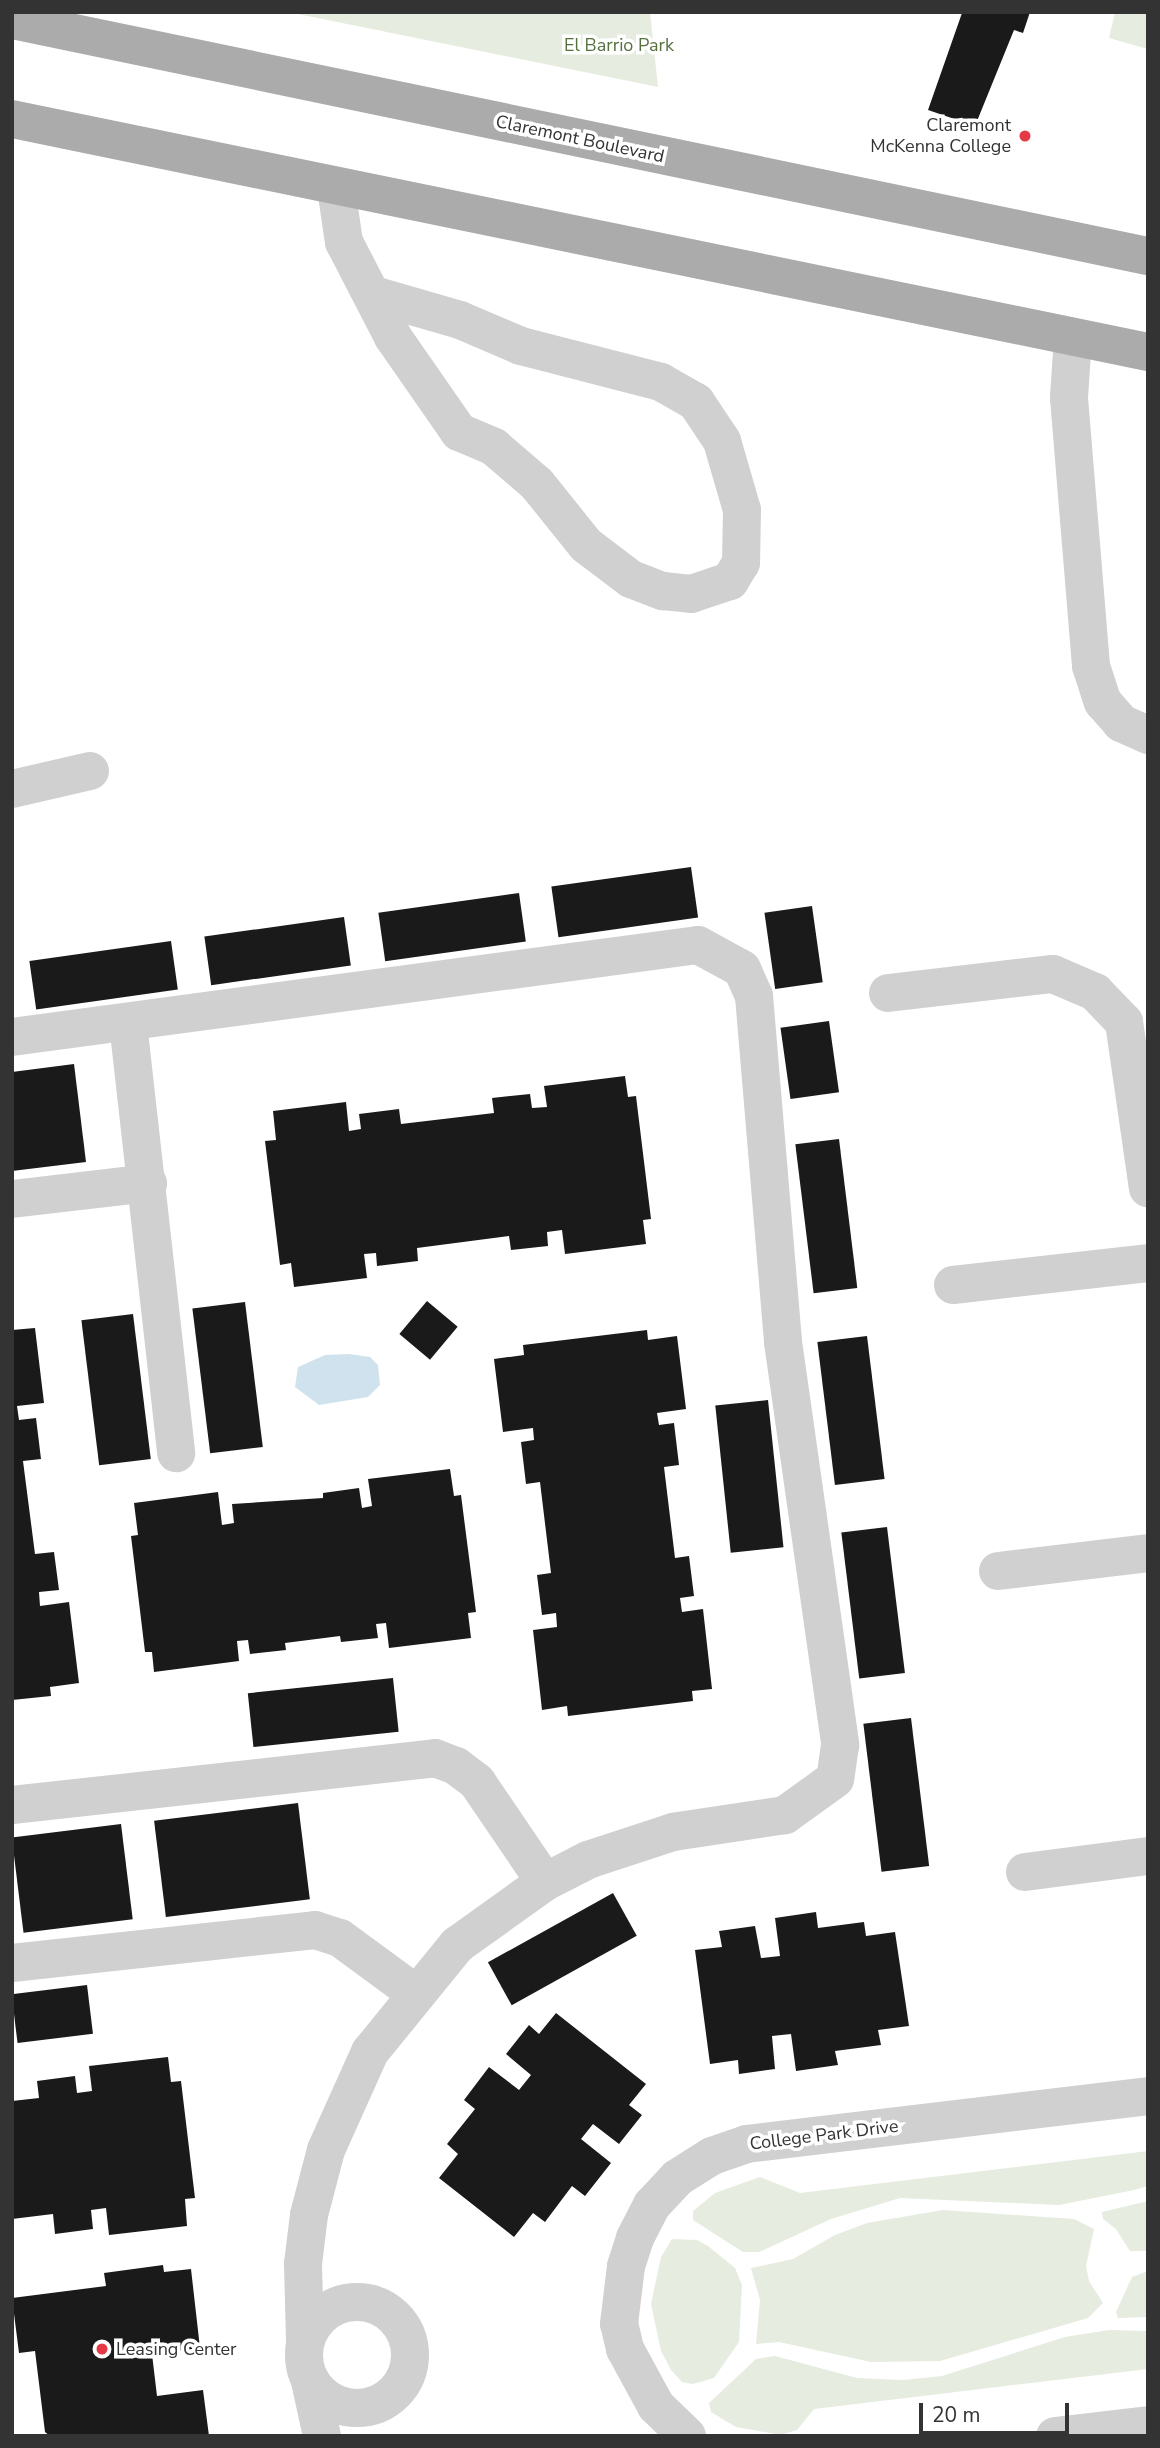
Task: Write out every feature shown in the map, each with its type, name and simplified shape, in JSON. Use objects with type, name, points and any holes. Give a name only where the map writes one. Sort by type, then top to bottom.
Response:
[{"type":"main road","name":"Claremont Boulevard","points":[[12,20],[1148,256]]},
{"type":"main road","points":[[12,119],[336,188],[1148,352]]},
{"type":"street","points":[[336,188],[344,242],[374,295],[393,337],[439,409],[459,432],[494,447],[537,484],[586,545],[631,579],[663,592],[691,594],[730,581],[741,563],[742,510],[722,441],[696,402],[661,382],[520,346],[460,320],[374,295]]},
{"type":"street","points":[[1073,337],[1069,398],[1091,666],[1103,702],[1121,723],[1148,735]]},
{"type":"street","points":[[12,789],[90,771]]},
{"type":"street","points":[[12,1037],[698,945],[742,969],[754,996],[783,1342],[841,1745],[835,1779],[785,1815],[673,1832],[588,1860],[545,1882],[457,1945],[415,1993],[370,2052],[326,2150],[309,2215],[303,2264],[303,2362],[322,2436]]},
{"type":"street","points":[[888,993],[1053,974],[1095,992],[1124,1022],[1141,1090],[1148,1188]]},
{"type":"street","points":[[128,1023],[148,1183],[176,1453]]},
{"type":"street","points":[[12,1199],[148,1183]]},
{"type":"street","points":[[953,1285],[1148,1263]]},
{"type":"street","points":[[998,1571],[1148,1552]]},
{"type":"street","points":[[12,1805],[435,1758],[456,1766],[477,1782],[545,1882]]},
{"type":"street","points":[[1025,1872],[1148,1856]]},
{"type":"street","points":[[12,1962],[315,1930],[340,1938],[415,1993]]},
{"type":"street","name":"College Park Drive","points":[[687,2436],[656,2406],[625,2349],[618,2324],[623,2279],[635,2238],[652,2205],[677,2178],[712,2156],[746,2144],[1148,2096]]},
{"type":"street","points":[[305,2340],[314,2322],[330,2308],[361,2303],[390,2312],[404,2329],[409,2349],[409,2370],[399,2388],[383,2402],[363,2408],[342,2407],[324,2397],[310,2381]]},
{"type":"street","points":[[1055,2436],[1148,2424]]},
{"type":"green space","name":"El Barrio Park","points":[[288,12],[650,12],[658,87]]},
{"type":"green space","points":[[1115,12],[1148,12],[1148,49],[1109,38]]},
{"type":"green space","points":[[1148,2151],[1148,2186],[1134,2190],[1059,2205],[900,2198],[831,2219],[759,2252],[743,2252],[693,2220],[693,2211],[715,2193],[760,2177],[800,2193]]},
{"type":"green space","points":[[1148,2201],[1148,2251],[1130,2251],[1116,2229],[1103,2219],[1102,2212]]},
{"type":"green space","points":[[943,2210],[1074,2219],[1094,2229],[1086,2266],[1089,2281],[1103,2303],[1088,2318],[940,2361],[871,2362],[779,2342],[756,2344],[760,2300],[751,2268],[793,2259],[835,2235],[867,2223]]},
{"type":"green space","points":[[672,2239],[697,2240],[708,2246],[735,2268],[742,2285],[739,2342],[714,2378],[693,2384],[682,2382],[671,2370],[661,2351],[651,2304],[661,2257]]},
{"type":"green space","points":[[1148,2271],[1148,2317],[1118,2318],[1116,2312],[1132,2277]]},
{"type":"green space","points":[[1109,2330],[1148,2331],[1148,2369],[814,2409],[797,2430],[781,2435],[736,2427],[711,2412],[709,2403],[756,2359],[775,2356],[857,2378],[903,2380],[942,2376],[1065,2337]]},
{"type":"water","points":[[325,1355],[370,1357],[378,1365],[380,1385],[368,1397],[319,1405],[295,1387],[298,1367]]},
{"type":"building","points":[[1030,12],[1023,33],[1014,30],[975,126],[928,110],[962,13]]},
{"type":"building","points":[[691,867],[698,918],[558,937],[551,887]]},
{"type":"building","points":[[519,893],[526,942],[385,961],[378,913]]},
{"type":"building","points":[[812,906],[823,982],[775,989],[764,913]]},
{"type":"building","points":[[344,917],[351,966],[211,985],[204,937]]},
{"type":"building","points":[[171,941],[178,990],[36,1009],[29,961]]},
{"type":"building","points":[[829,1021],[839,1092],[790,1099],[780,1028]]},
{"type":"building","points":[[74,1064],[86,1162],[12,1171],[12,1072]]},
{"type":"building","points":[[625,1076],[628,1097],[636,1096],[651,1219],[643,1220],[646,1244],[565,1254],[562,1230],[547,1232],[548,1246],[511,1250],[509,1236],[417,1248],[418,1261],[377,1266],[376,1253],[364,1254],[367,1278],[294,1287],[291,1263],[280,1265],[265,1141],[276,1140],[273,1111],[346,1102],[349,1131],[361,1129],[359,1114],[399,1109],[401,1124],[494,1113],[492,1098],[530,1094],[532,1108],[547,1107],[544,1086]]},
{"type":"building","points":[[839,1139],[857,1288],[814,1293],[795,1144]]},
{"type":"building","points":[[427,1301],[458,1327],[430,1360],[399,1334]]},
{"type":"building","points":[[245,1302],[263,1447],[210,1453],[192,1308]]},
{"type":"building","points":[[133,1314],[151,1459],[99,1465],[81,1320]]},
{"type":"building","points":[[35,1328],[44,1403],[17,1406],[19,1420],[36,1418],[41,1459],[23,1461],[35,1554],[54,1552],[59,1590],[39,1592],[40,1606],[69,1602],[79,1683],[50,1687],[51,1696],[12,1700],[12,1330]]},
{"type":"building","points":[[647,1330],[648,1340],[677,1336],[686,1409],[657,1413],[659,1425],[674,1423],[679,1465],[664,1467],[675,1558],[689,1556],[694,1596],[680,1598],[682,1612],[703,1609],[712,1689],[692,1691],[693,1701],[568,1716],[567,1706],[542,1710],[533,1630],[557,1627],[556,1613],[542,1615],[537,1575],[551,1573],[540,1482],[526,1484],[521,1442],[534,1440],[533,1428],[503,1432],[494,1359],[524,1355],[523,1345]]},
{"type":"building","points":[[867,1336],[885,1479],[835,1485],[817,1342]]},
{"type":"building","points":[[768,1400],[783,1547],[731,1553],[715,1406]]},
{"type":"building","points":[[450,1469],[454,1496],[461,1495],[476,1612],[468,1613],[471,1638],[389,1648],[386,1623],[376,1624],[378,1638],[341,1642],[340,1636],[285,1643],[286,1650],[250,1654],[248,1640],[237,1641],[239,1661],[154,1672],[152,1652],[145,1652],[131,1536],[138,1535],[134,1503],[218,1492],[222,1525],[234,1523],[232,1504],[323,1498],[323,1493],[359,1488],[362,1508],[372,1506],[368,1479]]},
{"type":"building","points":[[887,1527],[905,1673],[859,1679],[841,1533]]},
{"type":"building","points":[[393,1678],[399,1732],[253,1747],[248,1693]]},
{"type":"building","points":[[911,1718],[929,1866],[882,1872],[863,1724]]},
{"type":"building","points":[[298,1803],[310,1899],[166,1917],[154,1821]]},
{"type":"building","points":[[121,1824],[133,1919],[24,1933],[12,1837]]},
{"type":"building","points":[[613,1893],[637,1936],[512,2005],[488,1962]]},
{"type":"building","points":[[816,1912],[818,1928],[864,1922],[866,1936],[895,1932],[909,2026],[878,2030],[881,2045],[835,2051],[838,2065],[796,2071],[791,2034],[772,2036],[775,2069],[739,2074],[738,2060],[710,2064],[695,1950],[722,1947],[719,1931],[755,1926],[761,1958],[780,1956],[775,1918]]},
{"type":"building","points":[[87,1985],[93,2034],[18,2043],[12,1994]]},
{"type":"building","points":[[556,2013],[646,2084],[629,2105],[642,2115],[619,2144],[593,2124],[581,2139],[611,2163],[585,2196],[572,2186],[545,2222],[533,2213],[514,2237],[439,2178],[458,2154],[447,2144],[475,2109],[464,2100],[489,2067],[519,2090],[531,2075],[506,2054],[529,2025],[539,2034]]},
{"type":"building","points":[[168,2057],[171,2082],[181,2081],[195,2198],[185,2199],[187,2226],[109,2235],[106,2208],[91,2210],[93,2229],[55,2234],[53,2214],[12,2219],[12,2101],[39,2098],[37,2081],[75,2076],[77,2093],[92,2091],[89,2066]]},
{"type":"building","name":"Leasing Center","points":[[163,2265],[164,2272],[191,2269],[200,2348],[152,2354],[157,2396],[203,2390],[209,2436],[50,2436],[45,2432],[35,2351],[19,2353],[12,2298],[106,2286],[104,2273]]},
{"type":"place","name":"Claremont McKenna College","points":[[1025,136]]},
{"type":"place","name":"Leasing Center","points":[[102,2349]]}]
